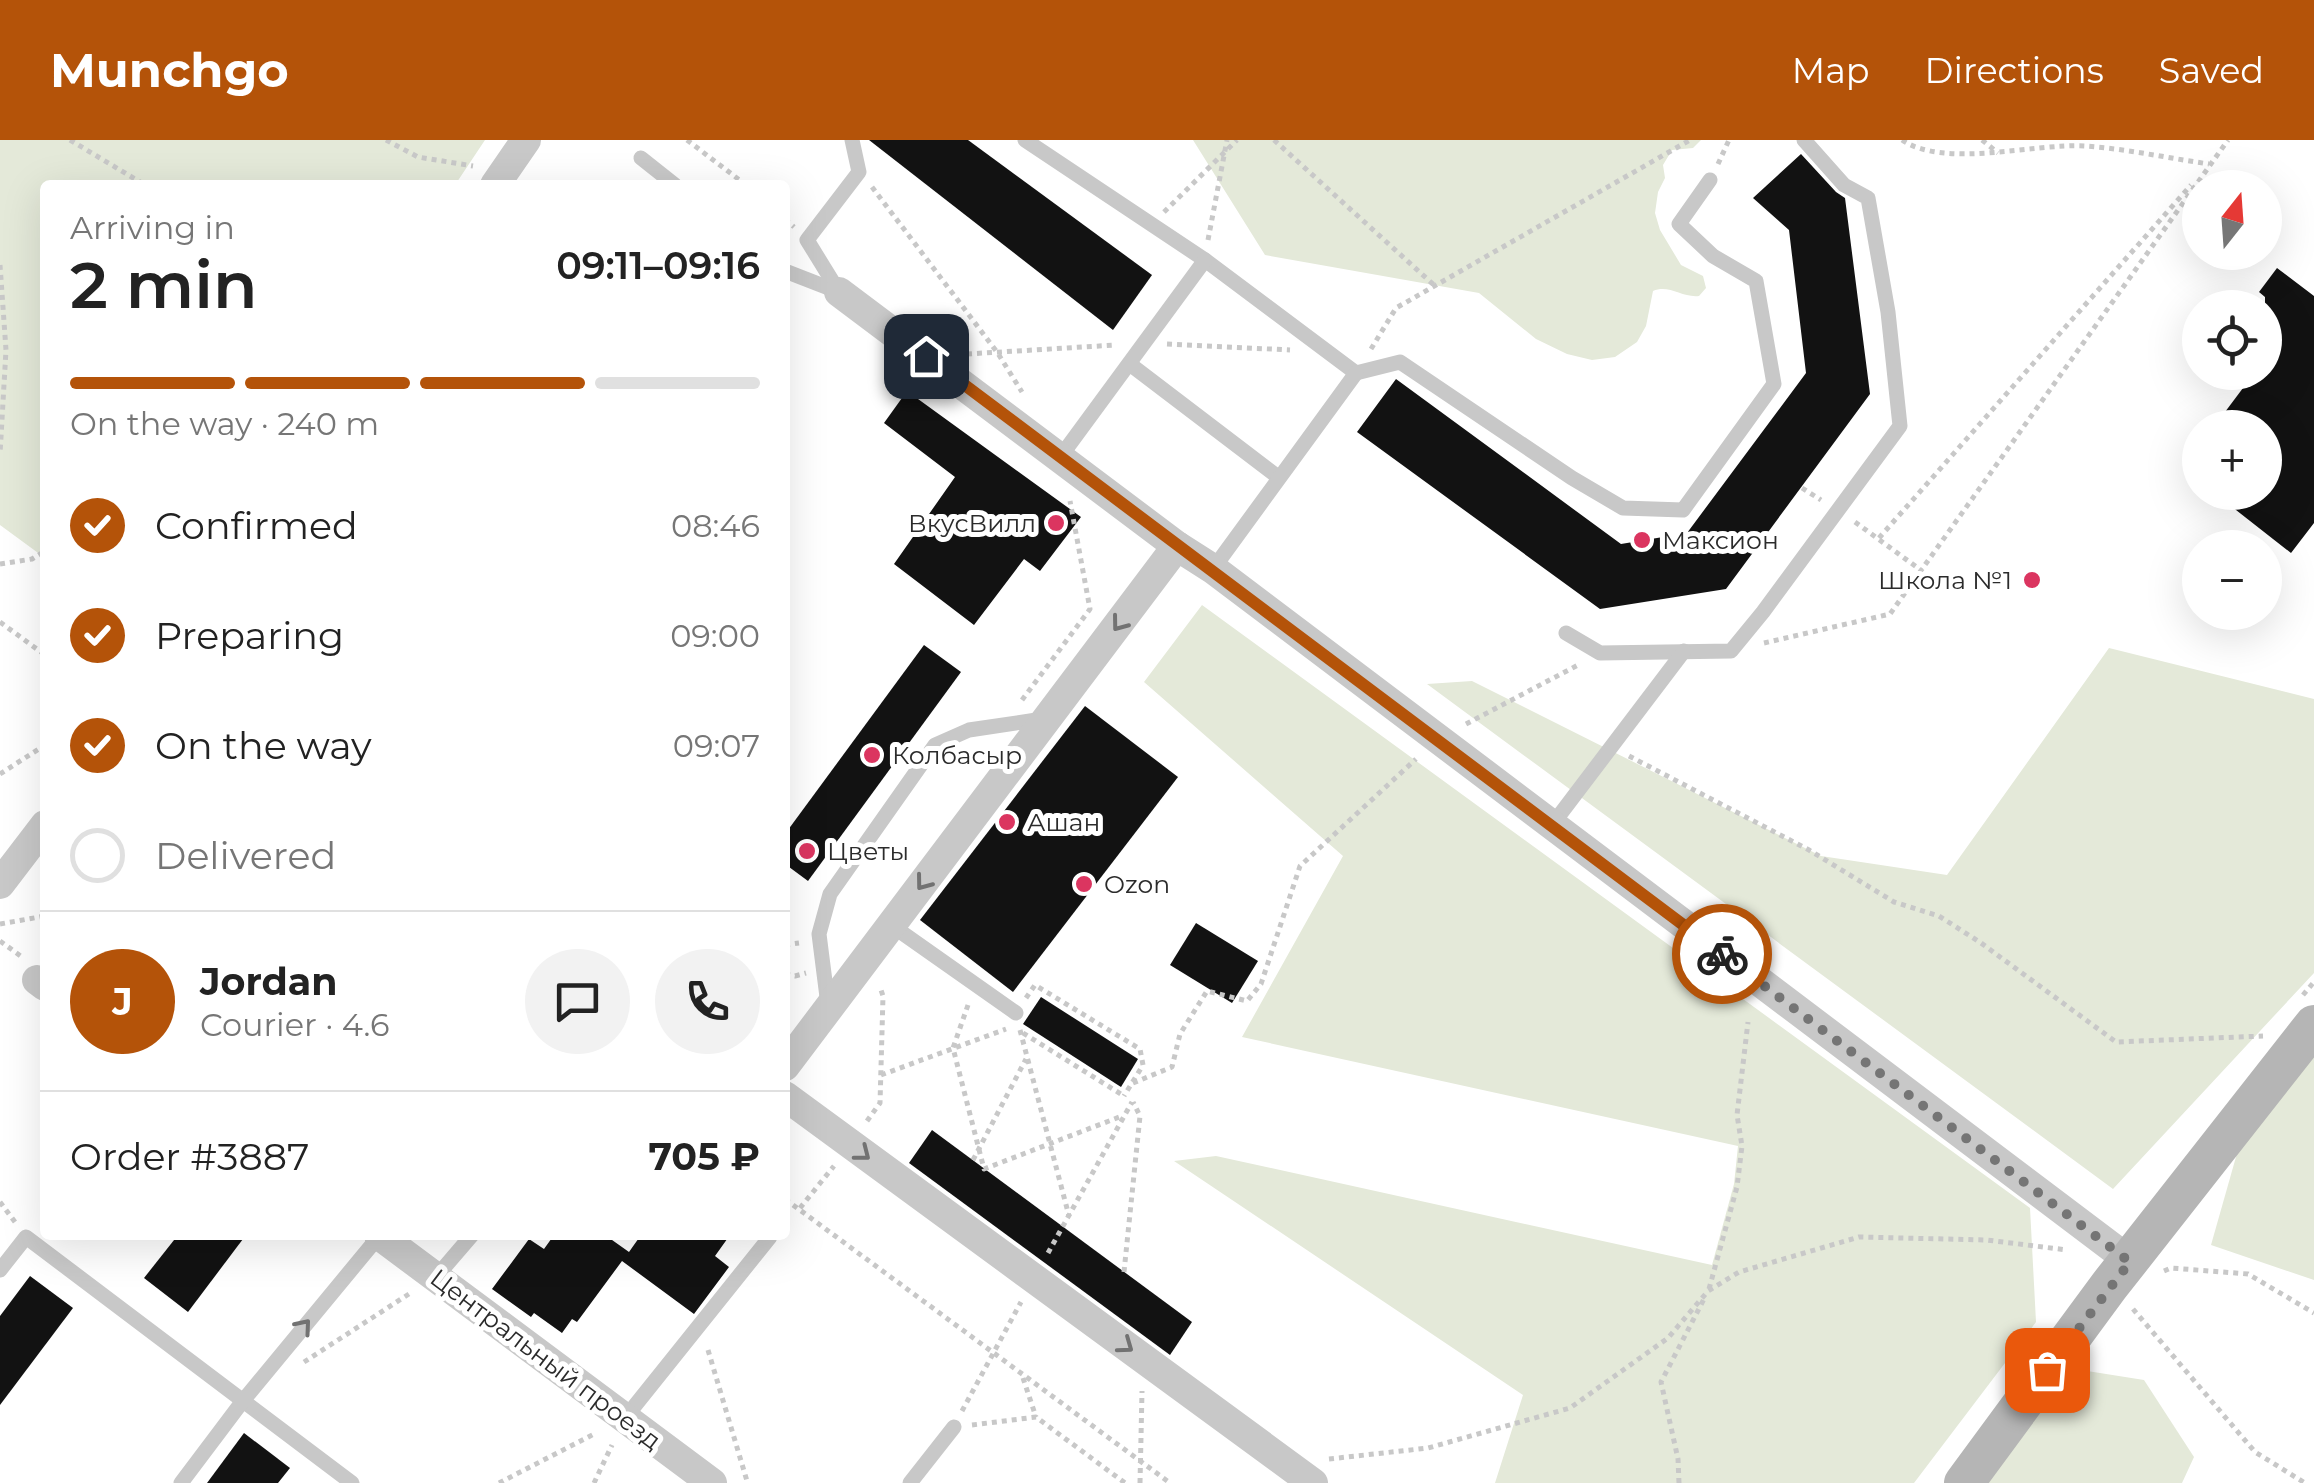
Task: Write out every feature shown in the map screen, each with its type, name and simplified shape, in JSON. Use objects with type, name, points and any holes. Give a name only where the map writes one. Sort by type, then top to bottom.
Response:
[{"type":"street","points":[[498,180],[526,140]]},
{"type":"street","points":[[839,292],[1552,825],[2131,1275]]},
{"type":"street","points":[[790,1059],[1177,546]]},
{"type":"street","points":[[0,884],[40,832]]},
{"type":"street","points":[[1964,1483],[2131,1275],[2314,1025]]},
{"type":"street","points":[[790,1100],[1313,1483]]},
{"type":"street","name":"Центральный проезд","points":[[386,1240],[712,1483]]},
{"type":"lane","points":[[839,292],[807,240],[859,172],[852,140]]},
{"type":"lane","points":[[1024,140],[1205,260],[1356,373]]},
{"type":"lane","points":[[1566,633],[1600,653],[1731,650],[1900,426],[1888,312],[1868,198],[1844,185],[1804,140]]},
{"type":"lane","points":[[642,158],[670,180]]},
{"type":"lane","points":[[1213,569],[1356,373],[1400,362],[1623,508],[1683,510],[1774,384],[1756,281],[1713,256],[1679,224],[1710,180]]},
{"type":"lane","points":[[1062,456],[1205,260]]},
{"type":"lane","points":[[790,273],[839,292]]},
{"type":"lane","points":[[1130,364],[1278,477]]},
{"type":"lane","points":[[1552,825],[1684,651]]},
{"type":"lane","points":[[828,1008],[819,934],[830,894],[936,745],[969,730],[1047,719]]},
{"type":"lane","points":[[891,926],[1016,1013]]},
{"type":"lane","points":[[0,1270],[26,1237],[352,1483]]},
{"type":"lane","points":[[181,1483],[375,1240]]},
{"type":"lane","points":[[436,1277],[468,1240]]},
{"type":"lane","points":[[625,1418],[768,1240]]},
{"type":"lane","points":[[910,1483],[954,1427]]},
{"type":"path","points":[[70,140],[137,180]]},
{"type":"path","points":[[386,140],[418,157],[459,164]]},
{"type":"path","points":[[687,140],[739,180]]},
{"type":"path","points":[[1205,260],[1226,140]]},
{"type":"path","points":[[1151,224],[1237,140]]},
{"type":"path","points":[[1274,140],[1435,286]]},
{"type":"path","points":[[1356,373],[1396,308],[1690,140]]},
{"type":"path","points":[[1902,140],[1917,150],[1998,153],[2083,146],[2210,164]]},
{"type":"path","points":[[1982,140],[1998,153]]},
{"type":"path","points":[[1731,650],[1890,614],[2228,140]]},
{"type":"path","points":[[1879,538],[2210,164]]},
{"type":"path","points":[[869,171],[871,187],[997,352],[1024,396]]},
{"type":"path","points":[[0,265],[6,350],[0,454]]},
{"type":"path","points":[[1802,488],[1922,571]]},
{"type":"path","points":[[0,564],[40,554]]},
{"type":"path","points":[[0,622],[40,651]]},
{"type":"path","points":[[1132,1083],[1172,1067],[1180,1034],[1207,990],[1247,1001],[1261,984],[1300,866],[1438,739],[1600,653]]},
{"type":"path","points":[[1611,746],[1808,850],[1894,902],[1938,916],[1982,943],[2116,1042],[2266,1036]]},
{"type":"path","points":[[0,774],[40,748]]},
{"type":"path","points":[[0,924],[40,917]]},
{"type":"path","points":[[799,1209],[880,1104],[883,996],[870,954]]},
{"type":"path","points":[[976,984],[953,1048],[984,1168],[1125,1114]]},
{"type":"path","points":[[1016,1013],[1036,985],[1140,1050],[1144,1066],[1124,1096]]},
{"type":"path","points":[[1679,1483],[1678,1459],[1660,1382],[1708,1290],[1737,1187],[1742,1146],[1737,1116],[1748,1022]]},
{"type":"path","points":[[881,1075],[1019,1024],[1069,1216]]},
{"type":"path","points":[[1021,1032],[1124,1096],[1140,1116],[1124,1272]]},
{"type":"path","points":[[973,1160],[1027,1056]]},
{"type":"path","points":[[790,1203],[1170,1483]]},
{"type":"path","points":[[1286,1464],[1428,1448],[1570,1408],[1668,1338],[1708,1290],[1740,1272],[1859,1238],[1986,1240],[2085,1252]]},
{"type":"path","points":[[2305,1483],[2255,1452],[2130,1305],[2131,1275],[2170,1268],[2248,1274],[2314,1313]]},
{"type":"path","points":[[290,1370],[436,1277]]},
{"type":"path","points":[[700,1324],[747,1481]]},
{"type":"path","points":[[1140,1483],[1143,1358]]},
{"type":"path","points":[[1022,1374],[1036,1418],[1124,1483]]},
{"type":"path","points":[[499,1483],[625,1418]]},
{"type":"path","points":[[594,1483],[625,1418]]},
{"type":"path","points":[[954,1427],[1036,1418]]},
{"type":"green space","points":[[0,140],[485,140],[458,180],[40,180],[40,554],[0,525]]},
{"type":"green space","points":[[1193,140],[1701,140],[1693,148],[1672,150],[1663,165],[1665,178],[1655,213],[1660,230],[1681,265],[1703,276],[1706,288],[1699,296],[1665,289],[1653,291],[1646,326],[1637,342],[1615,357],[1592,360],[1567,354],[1536,339],[1479,293],[1265,255]]},
{"type":"green space","points":[[1202,605],[2030,1208],[2036,1322],[1914,1483],[1495,1483],[1523,1395],[1174,1161],[1216,1156],[1712,1265],[1734,1184],[1738,1146],[1242,1037],[1343,856],[1144,682]]},
{"type":"green space","points":[[2109,648],[2314,699],[2314,973],[2113,1189],[1427,684],[1472,681],[1821,856],[1947,875]]},
{"type":"green space","points":[[2314,1037],[2314,1280],[2211,1245],[2251,1104]]},
{"type":"green space","points":[[2062,1367],[2144,1380],[2194,1457],[2182,1483],[1976,1483]]},
{"type":"building","points":[[869,140],[968,140],[1152,275],[1113,330]]},
{"type":"building","points":[[1801,154],[1845,198],[1870,394],[1726,589],[1600,609],[1357,432],[1396,379],[1621,544],[1687,533],[1806,373],[1789,230],[1753,198]]},
{"type":"building","points":[[2280,270],[2314,296],[2314,523],[2291,553],[2282,546],[2282,530],[2262,530],[2236,510],[2282,510],[2282,410],[2226,410],[2242,390],[2282,390],[2282,290],[2260,290]]},
{"type":"building","points":[[907,391],[1081,517],[1040,571],[1024,559],[974,625],[894,564],[955,477],[884,423]]},
{"type":"building","points":[[924,645],[961,672],[808,881],[790,868],[790,827]]},
{"type":"building","points":[[1085,706],[1178,777],[1013,992],[920,920]]},
{"type":"building","points":[[1196,923],[1258,961],[1232,1003],[1170,965]]},
{"type":"building","points":[[1041,997],[1138,1059],[1121,1087],[1023,1024]]},
{"type":"building","points":[[932,1130],[1192,1322],[1170,1355],[909,1163]]},
{"type":"building","points":[[174,1240],[242,1240],[188,1312],[144,1278]]},
{"type":"building","points":[[528,1240],[544,1249],[550,1240],[612,1240],[629,1252],[637,1240],[726,1240],[715,1256],[729,1267],[694,1314],[622,1261],[577,1322],[572,1319],[562,1333],[492,1289]]},
{"type":"building","points":[[30,1276],[73,1308],[0,1405],[0,1316]]},
{"type":"building","points":[[244,1433],[290,1468],[278,1483],[207,1483]]},
{"type":"way so far","points":[[1722,954],[2130,1262],[2047,1370]]},
{"type":"place","name":"ВкусВилл","points":[[1056,523]]},
{"type":"place","name":"Максион","points":[[1642,540]]},
{"type":"place","name":"Школа №1","points":[[2032,580]]},
{"type":"place","name":"Колбасыр","points":[[872,755]]},
{"type":"place","name":"Ашан","points":[[1007,822]]},
{"type":"place","name":"Цветы","points":[[807,851]]},
{"type":"place","name":"Ozon","points":[[1084,884]]},
{"type":"route","points":[[926,356],[1722,954]]}]
